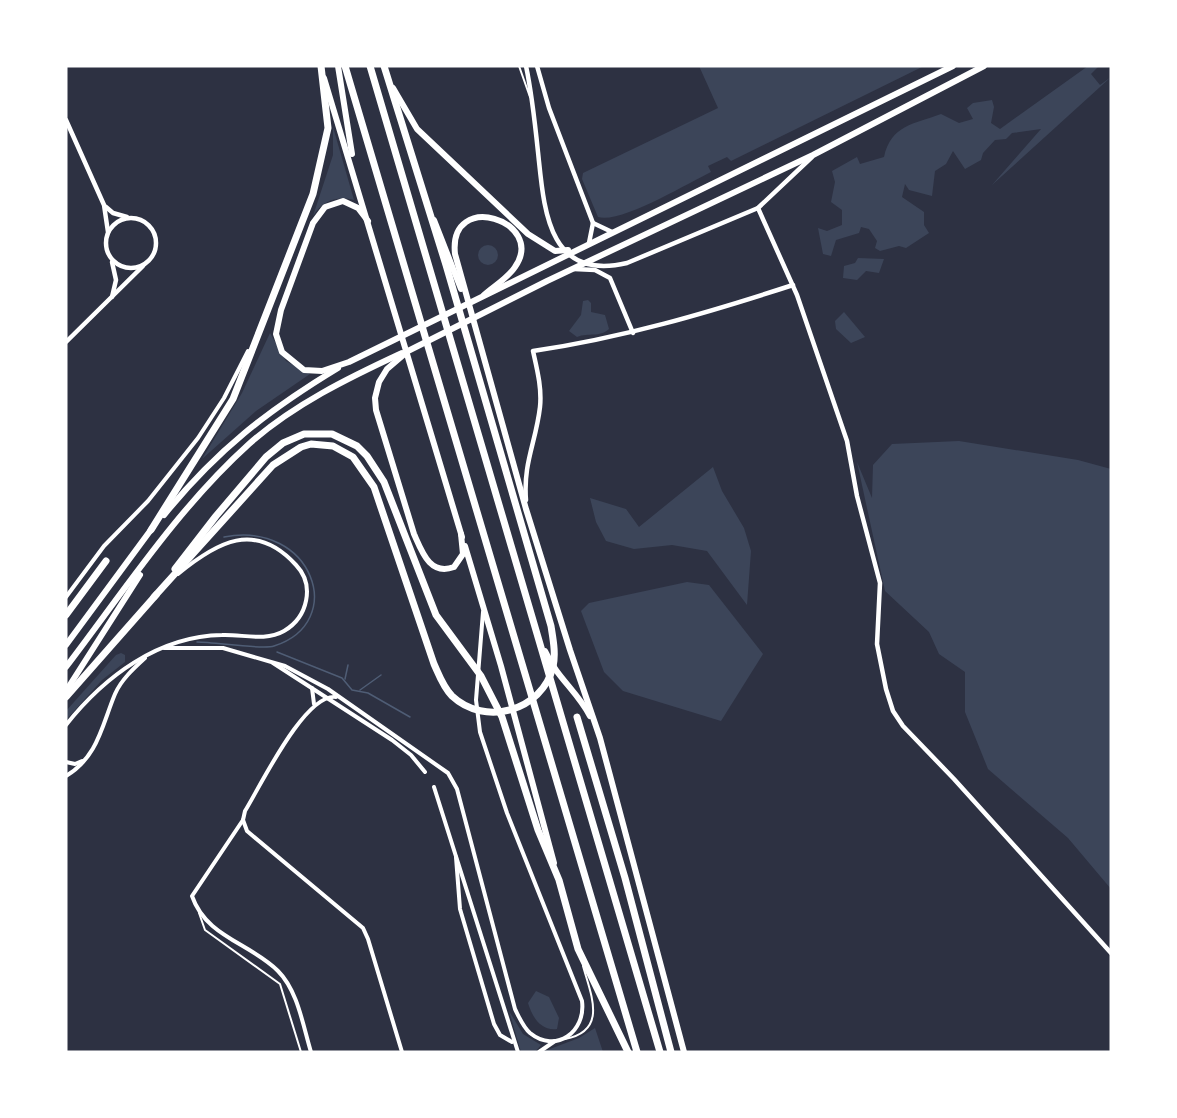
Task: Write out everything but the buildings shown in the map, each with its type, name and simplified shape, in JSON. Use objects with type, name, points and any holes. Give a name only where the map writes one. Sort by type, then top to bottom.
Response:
[{"type":"highway","points":[[151,530],[233,399],[313,194],[328,128],[321,66]]},
{"type":"highway","points":[[345,66],[637,1052]]},
{"type":"highway","points":[[370,66],[660,1052]]},
{"type":"highway","points":[[66,697],[273,465],[301,447],[322,444],[344,450],[368,475],[384,513],[437,671],[453,696],[480,711],[511,710],[538,694],[553,667],[552,634],[476,366],[451,262],[428,206],[385,69]]},
{"type":"highway","points":[[154,597],[216,516],[276,448],[293,437],[318,432],[332,434],[357,446],[376,468],[384,482],[436,615],[481,676],[502,717],[538,830],[559,880],[578,949],[628,1052]]},
{"type":"highway","points":[[66,615],[106,561]]},
{"type":"highway","points":[[577,717],[626,878],[671,1052]]},
{"type":"main road","points":[[338,66],[357,182]]},
{"type":"main road","points":[[66,645],[151,530],[203,469],[244,430],[289,398],[349,362],[953,66]]},
{"type":"main road","points":[[66,667],[163,540],[215,478],[272,426],[334,386],[547,281],[813,155],[984,66]]},
{"type":"main road","points":[[385,69],[417,129],[528,234],[555,251],[580,247]]},
{"type":"main road","points":[[324,78],[481,599],[559,880]]},
{"type":"main road","points":[[349,362],[322,371],[304,370],[282,352],[276,334],[281,310],[318,214],[333,202],[343,201],[358,208],[368,221]]},
{"type":"main road","points":[[484,295],[517,264],[520,244],[513,230],[490,216],[469,221],[456,238],[451,262],[470,309],[526,509],[600,738],[684,1052]]},
{"type":"main road","points":[[408,351],[387,369],[379,382],[375,398],[379,423],[414,534],[426,560],[438,568],[454,567],[463,554],[461,534]]},
{"type":"main road","points":[[66,691],[163,540]]},
{"type":"main road","points":[[536,632],[555,670],[584,705],[600,738]]},
{"type":"street","points":[[526,66],[549,226],[564,249],[589,264],[614,266],[758,208],[813,155]]},
{"type":"street","points":[[537,66],[549,108],[593,223],[589,243]]},
{"type":"street","points":[[66,120],[104,205],[108,233],[106,247],[116,280],[111,300]]},
{"type":"street","points":[[66,342],[111,300],[154,254],[156,239],[150,226],[113,213],[104,205]]},
{"type":"street","points":[[758,208],[793,285],[848,441],[857,496],[880,583],[877,644],[893,711],[903,726],[1111,953]]},
{"type":"street","points":[[108,233],[118,222],[132,218]]},
{"type":"street","points":[[593,223],[612,232]]},
{"type":"street","points":[[110,256],[126,268],[145,264]]},
{"type":"street","points":[[574,269],[595,270],[610,278],[633,333]]},
{"type":"street","points":[[526,509],[526,465],[540,406],[539,380],[533,351],[633,333],[695,317],[793,285]]},
{"type":"street","points":[[66,597],[104,546],[148,501],[198,438],[225,398],[267,316]]},
{"type":"street","points":[[66,726],[115,675],[148,655],[204,636],[262,637],[278,634],[296,620],[304,607],[307,594],[306,580],[295,563],[277,548],[252,540],[233,541],[212,549],[168,583]]},
{"type":"street","points":[[481,599],[476,700],[478,724],[487,756],[582,1001],[577,1030],[539,1052]]},
{"type":"street","points":[[164,648],[223,648],[267,660],[310,678],[421,753],[452,777],[515,1009],[533,1035],[546,1040],[560,1040]]},
{"type":"street","points":[[66,776],[76,770],[85,760],[104,730],[116,692],[148,655]]},
{"type":"street","points":[[267,660],[402,747],[425,772]]},
{"type":"street","points":[[311,687],[314,695],[313,706]]},
{"type":"street","points":[[311,1052],[292,993],[283,978],[273,967],[210,926],[198,910],[192,896],[243,820],[245,811],[292,731],[313,706],[326,697],[337,697]]},
{"type":"street","points":[[66,762],[75,765],[85,760]]},
{"type":"street","points":[[434,788],[455,848],[518,1052]]},
{"type":"street","points":[[243,820],[247,831],[363,928],[402,1052]]},
{"type":"street","points":[[455,848],[458,897],[465,928],[496,1028],[502,1037],[512,1042]]},
{"type":"lane","points":[[519,66],[533,109]]},
{"type":"lane","points":[[198,910],[205,930],[280,984],[301,1052]]},
{"type":"lane","points":[[560,1040],[582,1033],[593,1018],[595,1007],[578,949]]},
{"type":"shaded area","points":[[699,66],[924,66],[731,161],[727,157],[708,166],[711,172],[638,209],[609,218],[598,217],[582,179],[583,173],[718,108]]},
{"type":"shaded area","points":[[1088,66],[1099,66],[1091,74],[1100,85],[1111,77],[992,185],[1041,129],[1012,133],[1006,139],[995,140],[983,153],[981,160],[965,169],[953,151],[946,164],[935,171],[932,196],[909,190],[905,184],[902,197],[924,212],[924,225],[929,233],[906,248],[899,246],[880,251],[875,248],[877,241],[869,229],[861,227],[859,233],[836,240],[831,256],[823,254],[818,228],[827,231],[842,225],[842,210],[831,202],[835,182],[832,171],[857,157],[860,164],[884,157],[892,138],[905,127],[913,124],[941,114],[959,123],[973,119],[967,108],[973,103],[992,100],[994,107],[991,123],[1000,129]]},
{"type":"shaded area","points":[[333,127],[354,200],[336,199],[321,206],[313,216],[333,155]]},
{"type":"shaded area","points":[[488,245],[495,248],[498,255],[495,262],[488,265],[481,262],[478,255],[481,248]]},
{"type":"shaded area","points":[[858,258],[884,259],[879,273],[866,271],[857,280],[843,278],[844,266],[855,263]]},
{"type":"shaded area","points":[[588,300],[591,303],[591,312],[605,315],[609,329],[601,333],[577,337],[569,331],[581,315],[583,301]]},
{"type":"shaded area","points":[[844,312],[865,337],[851,343],[836,329],[835,321]]},
{"type":"shaded area","points":[[270,333],[286,361],[310,374],[256,411],[202,459],[242,393]]},
{"type":"shaded area","points":[[959,441],[1078,460],[1111,469],[1111,889],[1068,838],[988,769],[965,712],[965,672],[939,654],[929,632],[885,591],[857,462],[872,498],[873,465],[892,444]]},
{"type":"shaded area","points":[[713,467],[722,491],[744,528],[751,551],[747,605],[707,551],[672,545],[634,549],[606,541],[596,522],[590,498],[626,509],[639,527]]},
{"type":"shaded area","points":[[687,582],[709,585],[763,654],[721,721],[623,691],[604,672],[581,611],[589,603]]},
{"type":"shaded area","points":[[121,653],[125,655],[125,662],[102,680],[66,720],[66,711],[116,655]]},
{"type":"shaded area","points":[[536,991],[549,997],[559,1018],[557,1029],[541,1025],[532,1013],[528,1003]]},
{"type":"shaded area","points":[[509,1011],[523,1034],[541,1045],[535,1052],[521,1052]]},
{"type":"shaded area","points":[[595,1028],[603,1052],[542,1052],[579,1038]]},
{"type":"waterway","points":[[197,642],[274,646],[297,634],[310,616],[314,596],[310,576],[298,558],[279,543],[254,536],[224,537]]},
{"type":"waterway","points":[[277,652],[342,678],[352,690],[368,693],[410,717]]},
{"type":"waterway","points":[[345,679],[348,665]]},
{"type":"waterway","points":[[360,690],[381,675]]}]
